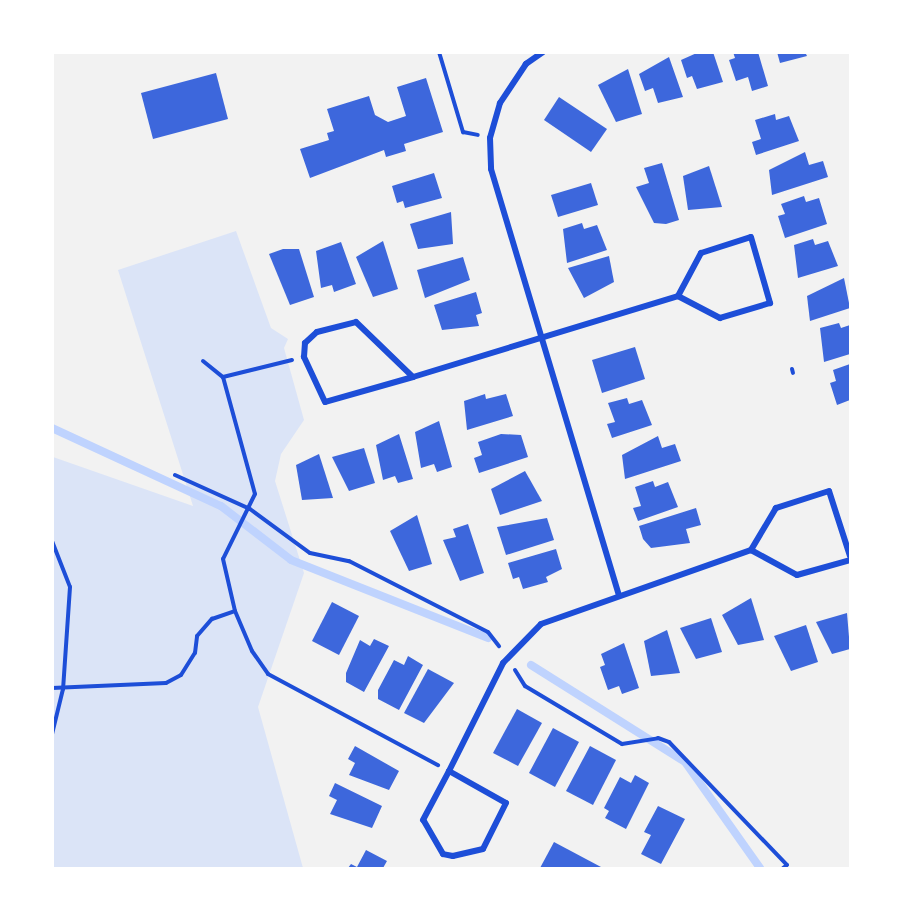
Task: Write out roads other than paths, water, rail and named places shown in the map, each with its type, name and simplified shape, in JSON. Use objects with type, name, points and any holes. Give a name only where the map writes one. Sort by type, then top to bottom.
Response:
[{"type":"street","points":[[543,52],[507,89],[490,138],[496,195],[619,595]]},
{"type":"street","points":[[414,377],[356,322],[317,332],[305,343],[304,357],[325,402],[414,377],[542,341],[678,296],[701,253],[751,237],[770,303],[720,318],[678,296]]},
{"type":"street","points":[[449,771],[506,802],[483,849],[453,856],[443,854],[423,820],[507,657],[542,624],[751,550],[776,508],[829,491],[850,558],[797,575],[751,550]]},
{"type":"waterway","points":[[52,428],[221,506],[291,560],[488,638]]},
{"type":"waterway","points":[[531,665],[685,762],[760,868]]}]
